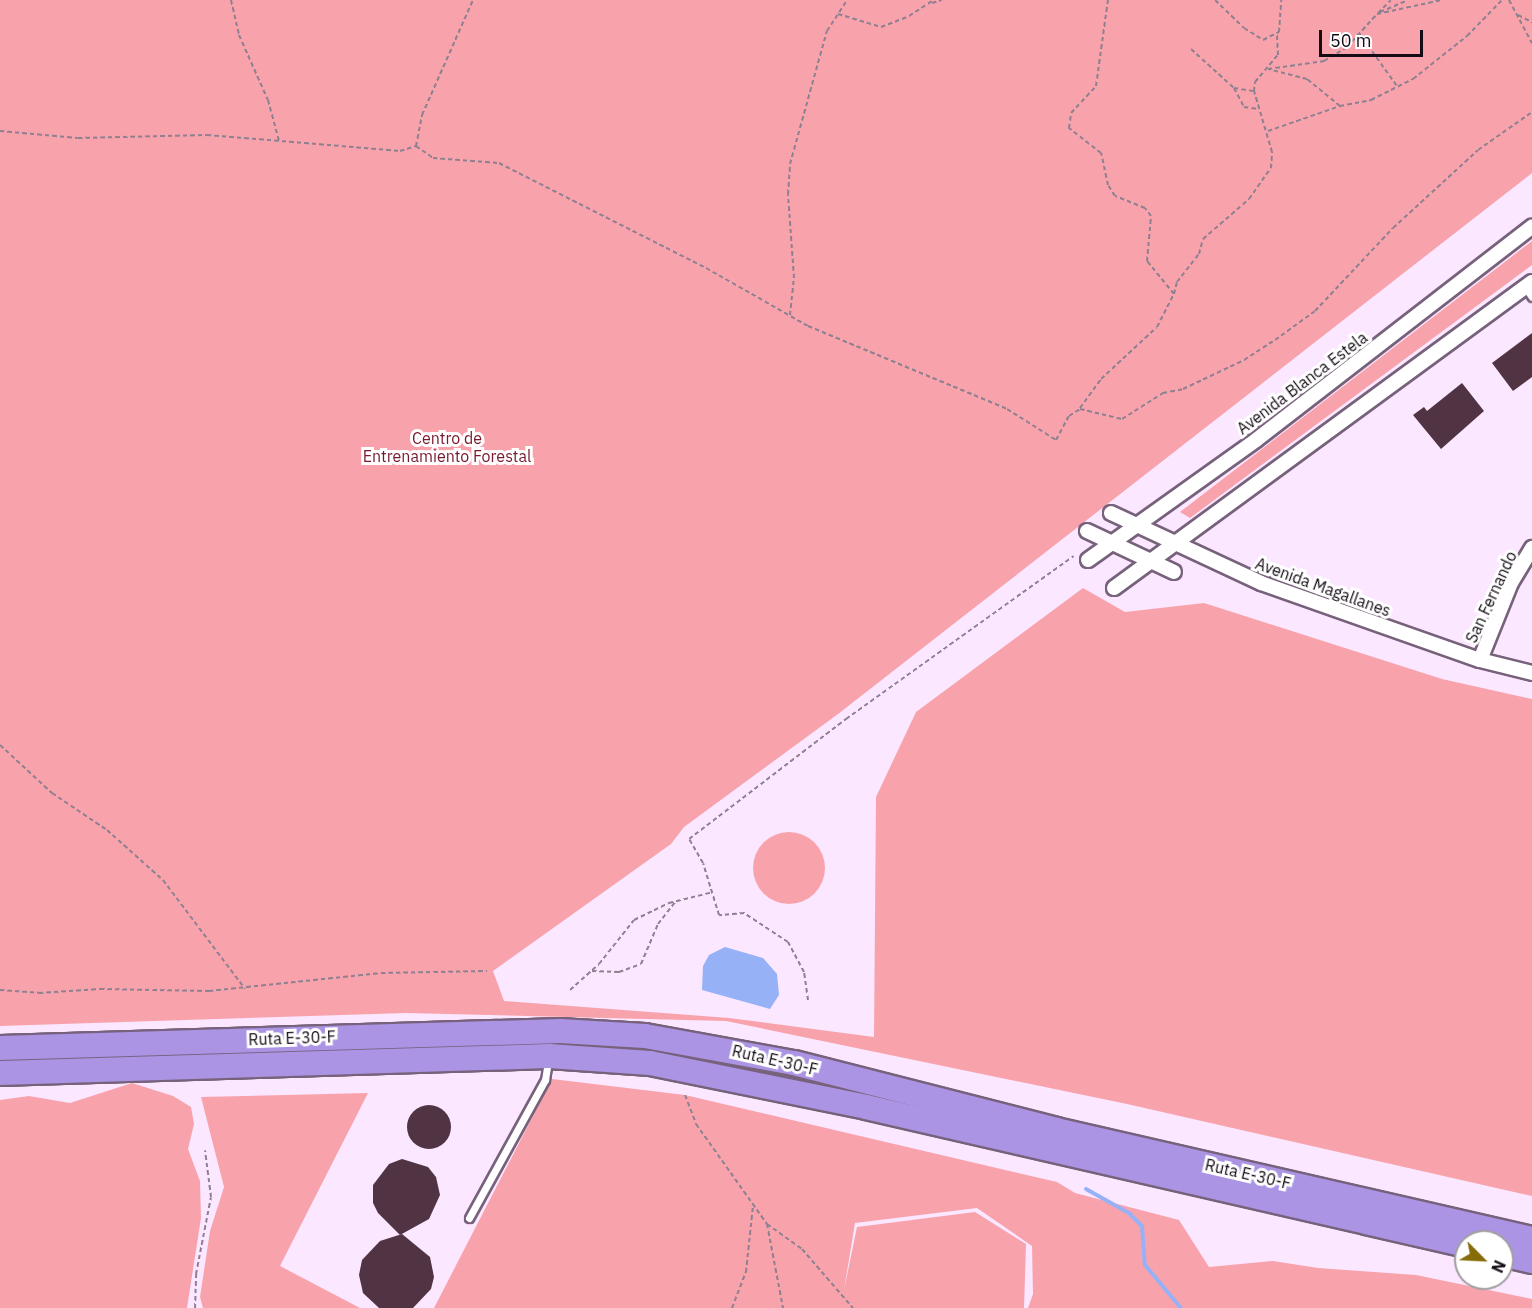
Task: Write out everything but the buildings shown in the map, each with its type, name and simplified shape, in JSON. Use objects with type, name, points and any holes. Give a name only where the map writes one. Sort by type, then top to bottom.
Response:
[{"type":"highway","name":"Ruta E-30-F","points":[[0,1048],[560,1031],[645,1036],[794,1063],[1056,1130],[1532,1239]]},
{"type":"highway","name":"Ruta E-30-F","points":[[0,1072],[549,1056],[691,1069],[1454,1242]]},
{"type":"highway","points":[[1514,1257],[1532,1261]]},
{"type":"street","name":"Avenida Blanca Estela","points":[[1089,560],[1532,227]]},
{"type":"street","points":[[1114,588],[1173,543],[1530,289]]},
{"type":"street","name":"Avenida Magallanes","points":[[1111,513],[1261,584],[1480,660],[1532,673]]},
{"type":"street","points":[[1088,531],[1174,572]]},
{"type":"street","name":"San Fernando","points":[[1480,660],[1511,583],[1532,548]]},
{"type":"lane","points":[[469,1218],[545,1080],[549,1056]]},
{"type":"path","points":[[231,0],[239,35],[267,100],[279,141]]},
{"type":"path","points":[[416,146],[422,115],[472,0]]},
{"type":"path","points":[[790,315],[794,278],[788,194],[790,164],[827,31],[847,0]]},
{"type":"path","points":[[838,14],[881,27],[933,1],[942,0]]},
{"type":"path","points":[[1108,0],[1096,86],[1071,113],[1069,128],[1101,153],[1108,185],[1115,196],[1145,208],[1151,216],[1147,261],[1174,294]]},
{"type":"path","points":[[1215,0],[1255,37],[1263,40],[1277,34]]},
{"type":"path","points":[[416,146],[433,159],[499,163],[790,315],[1007,409],[1056,440],[1069,416],[1080,409],[1101,379],[1157,327],[1174,294],[1177,282],[1200,254],[1203,238],[1262,185],[1271,168],[1268,131],[1254,91],[1255,82],[1278,55],[1277,34],[1282,21],[1281,0]]},
{"type":"path","points":[[1268,69],[1324,61],[1347,47],[1391,0]]},
{"type":"path","points":[[1377,14],[1408,0]]},
{"type":"path","points":[[1377,14],[1442,0]]},
{"type":"path","points":[[1268,131],[1340,106],[1371,100],[1397,86],[1438,60],[1502,0]]},
{"type":"path","points":[[1509,0],[1532,43]]},
{"type":"path","points":[[1518,15],[1532,22]]},
{"type":"path","points":[[1359,33],[1397,86]]},
{"type":"path","points":[[1191,49],[1234,88],[1244,107],[1259,109]]},
{"type":"path","points":[[1268,69],[1307,79],[1340,106]]},
{"type":"path","points":[[1234,88],[1254,91]]},
{"type":"path","points":[[1080,409],[1122,419],[1163,393],[1183,389],[1244,360],[1275,340],[1315,310],[1393,228],[1478,150],[1532,112]]},
{"type":"path","points":[[0,131],[78,138],[207,135],[400,151],[416,146]]},
{"type":"path","points":[[808,1000],[804,972],[788,942],[744,913],[719,915],[703,862],[688,839],[1071,554],[1089,560]]},
{"type":"path","points":[[0,745],[52,794],[107,830],[163,880],[244,989]]},
{"type":"path","points":[[570,990],[590,971],[634,920],[676,901],[713,892]]},
{"type":"path","points":[[590,971],[619,972],[641,964],[658,924],[676,901]]},
{"type":"path","points":[[0,990],[163,993],[244,989],[381,973],[487,971]]},
{"type":"path","points":[[685,1095],[696,1124],[767,1224],[802,1250],[853,1308]]},
{"type":"path","points":[[195,1308],[196,1274],[211,1197],[205,1150]]},
{"type":"path","points":[[732,1308],[746,1272],[753,1205]]},
{"type":"path","points":[[767,1224],[783,1308]]},
{"type":"green space","name":"Centro de Entrenamiento Forestal","points":[[0,0],[1532,0],[1532,173],[838,714],[684,827],[671,844],[493,971],[504,1001],[729,1018],[874,1037],[876,797],[916,712],[1083,588],[1125,612],[1204,603],[1442,679],[1532,699],[1532,1196],[1127,1104],[726,1021],[406,1013],[0,1026]]},
{"type":"green space","points":[[1532,241],[1532,265],[1190,518],[1180,512]]},
{"type":"green space","points":[[782,832],[796,832],[815,842],[825,861],[825,875],[815,894],[796,904],[782,904],[763,894],[753,875],[753,861],[763,842]]},
{"type":"green space","points":[[552,1079],[685,1095],[1057,1182],[1075,1193],[1179,1220],[1209,1267],[1273,1261],[1318,1268],[1416,1275],[1454,1283],[1454,1290],[1488,1290],[1532,1299],[1532,1308],[1028,1308],[1033,1294],[1032,1246],[977,1208],[855,1223],[844,1290],[857,1227],[975,1212],[1026,1244],[1024,1308],[434,1308]]},
{"type":"green space","points":[[132,1083],[173,1096],[191,1107],[194,1124],[188,1149],[200,1181],[201,1218],[187,1308],[0,1308],[0,1100],[29,1096],[70,1103]]},
{"type":"green space","points":[[368,1093],[280,1266],[360,1308],[203,1308],[200,1297],[210,1231],[224,1187],[201,1097]]},
{"type":"water","points":[[725,947],[763,958],[777,974],[779,995],[770,1009],[702,990],[703,966],[709,955]]},
{"type":"waterway","points":[[1086,1189],[1129,1213],[1142,1226],[1145,1265],[1181,1308]]}]
